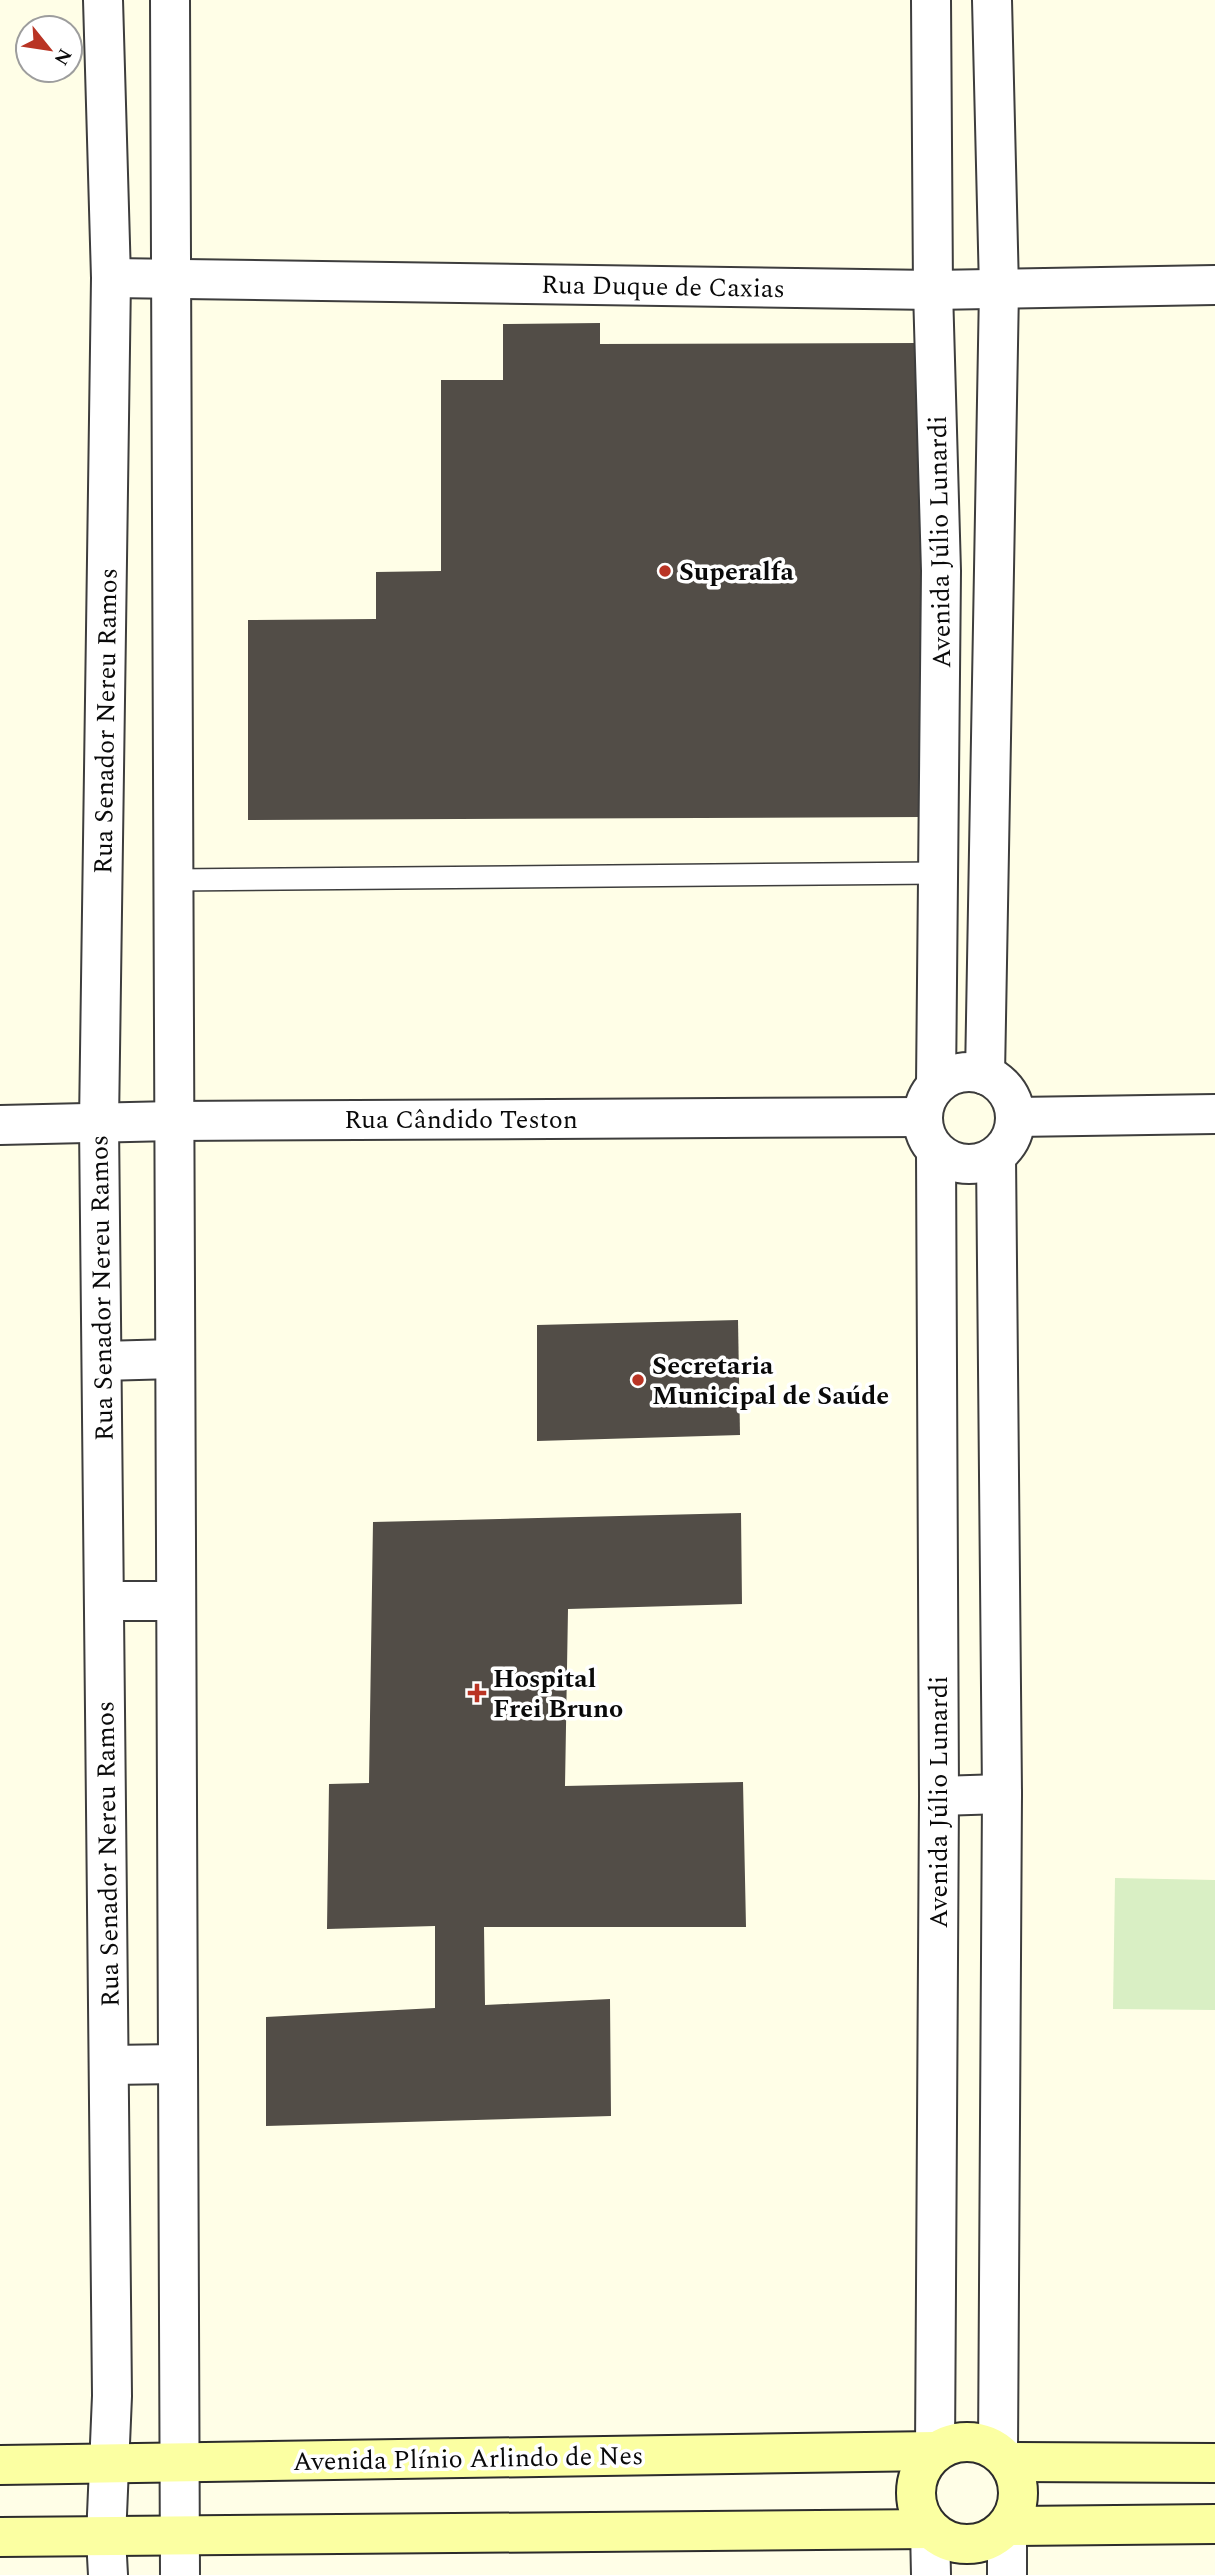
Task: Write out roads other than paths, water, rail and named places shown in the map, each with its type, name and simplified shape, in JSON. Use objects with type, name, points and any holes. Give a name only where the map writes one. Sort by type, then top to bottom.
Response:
[{"type":"main road","points":[[1004,2456],[1019,2494],[1015,2511],[1007,2526],[993,2538],[960,2544],[943,2539],[930,2529],[920,2515],[915,2498],[917,2480],[924,2464],[935,2451],[950,2443],[966,2440],[1004,2456],[1215,2463]]},
{"type":"main road","name":"Avenida Plínio Arlindo de Nes","points":[[0,2465],[935,2451]]},
{"type":"main road","points":[[1007,2526],[1215,2524]]},
{"type":"main road","points":[[0,2537],[107,2556],[181,2534],[930,2529]]},
{"type":"street","name":"Rua Senador Nereu Ramos","points":[[103,0],[111,278],[100,1123],[112,2396],[107,2556]]},
{"type":"street","points":[[170,0],[180,2575]]},
{"type":"street","name":"Avenida Júlio Lunardi","points":[[931,0],[932,571],[939,873],[932,1118],[939,1796],[935,2451]]},
{"type":"street","name":"Avenida Júlio Lunardi","points":[[985,1075],[999,289],[992,0]]},
{"type":"street","name":"Rua Duque de Caxias","points":[[111,278],[933,290],[1215,285]]},
{"type":"street","points":[[932,571],[949,584],[962,639],[973,657],[993,679]]},
{"type":"street","points":[[955,1074],[985,1075],[1003,1087],[1015,1116],[1009,1139],[996,1156],[965,1165],[932,1118],[955,1074]]},
{"type":"street","points":[[1015,1116],[1215,1114]]},
{"type":"street","name":"Rua Cândido Teston","points":[[0,1125],[173,1121],[932,1118]]},
{"type":"street","points":[[996,1156],[1004,2456]]},
{"type":"street","points":[[102,1362],[174,1359]]},
{"type":"street","points":[[104,1601],[176,1601]]},
{"type":"street","points":[[939,1796],[1002,1794]]},
{"type":"street","points":[[109,2065],[178,2064]]},
{"type":"street","points":[[1007,2526],[1007,2575]]},
{"type":"street","points":[[930,2529],[931,2575]]},
{"type":"lane","points":[[173,880],[939,873]]},
{"type":"place","name":"Superalfa","points":[[665,571]]},
{"type":"place","name":"Secretaria Municipal de Saúde","points":[[638,1380]]},
{"type":"place","name":"Hospital Frei Bruno","points":[[477,1693]]}]
